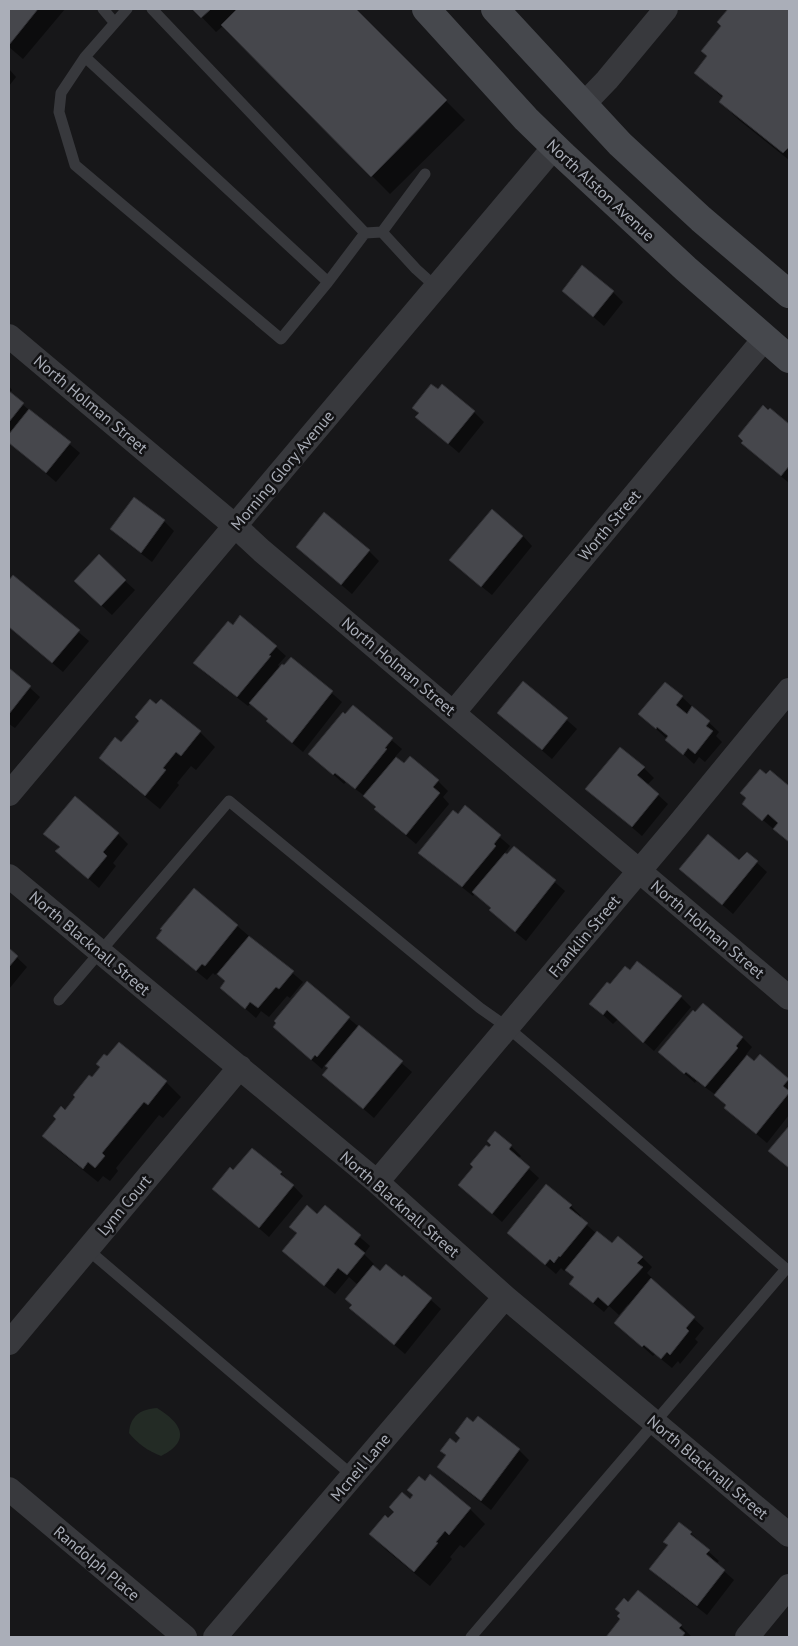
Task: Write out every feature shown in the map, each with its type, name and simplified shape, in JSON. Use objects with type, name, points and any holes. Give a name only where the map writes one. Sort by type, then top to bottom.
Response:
[{"type":"main road","name":"North Alston Avenue","points":[[426,9],[518,110],[555,146],[686,270],[789,358]]},
{"type":"main road","points":[[495,9],[620,144],[680,200],[789,294]]},
{"type":"street","points":[[583,105],[607,80],[666,9]]},
{"type":"street","name":"Morning Glory Avenue","points":[[9,794],[555,146]]},
{"type":"street","name":"North Holman Street","points":[[9,336],[789,998]]},
{"type":"street","name":"Worth Street","points":[[454,712],[765,338]]},
{"type":"street","name":"Franklin Street","points":[[377,1182],[639,872],[789,690]]},
{"type":"street","name":"North Blacknall Street","points":[[9,876],[377,1182],[505,1297],[789,1535]]},
{"type":"street","name":"Lynn Court","points":[[9,1343],[240,1067]]},
{"type":"street","name":"Mcneil Lane","points":[[215,1637],[505,1297]]},
{"type":"street","name":"Randolph Place","points":[[9,1489],[185,1637]]},
{"type":"street","points":[[747,1637],[789,1586]]},
{"type":"lane","points":[[104,9],[114,22]]},
{"type":"lane","points":[[127,9],[85,57],[61,93],[59,112],[75,165],[282,340],[365,233],[382,232]]},
{"type":"lane","points":[[152,9],[365,233]]},
{"type":"lane","points":[[85,57],[328,282]]},
{"type":"lane","points":[[382,232],[425,174]]},
{"type":"lane","points":[[382,232],[416,269],[436,287]]},
{"type":"lane","points":[[59,1000],[229,801],[480,1008],[507,1028],[786,1269],[471,1637]]},
{"type":"lane","points":[[87,1249],[353,1476]]},
{"type":"shaded area","points":[[157,1408],[172,1419],[180,1431],[177,1444],[161,1456],[144,1447],[129,1433],[132,1422],[137,1414]]},
{"type":"building","points":[[9,9],[38,9],[9,45]]},
{"type":"building","points":[[192,9],[211,9],[201,18]]},
{"type":"building","points":[[237,9],[356,9],[447,100],[371,177],[221,25]]},
{"type":"building","points":[[728,9],[789,9],[789,150],[788,148],[783,153],[719,102],[723,96],[694,73],[707,56],[701,51],[721,26],[717,22]]},
{"type":"building","points":[[582,265],[614,291],[593,317],[562,291]]},
{"type":"building","points":[[431,384],[438,389],[442,384],[475,411],[448,444],[415,417],[419,413],[412,408]]},
{"type":"building","points":[[9,391],[24,403],[9,422]]},
{"type":"building","points":[[763,405],[768,410],[770,408],[789,424],[789,466],[781,476],[741,443],[743,441],[738,436]]},
{"type":"building","points":[[29,409],[71,442],[46,473],[9,443],[9,434]]},
{"type":"building","points":[[134,497],[165,520],[141,553],[110,529]]},
{"type":"building","points":[[492,509],[523,536],[481,587],[449,560]]},
{"type":"building","points":[[324,512],[370,550],[341,585],[296,547]]},
{"type":"building","points":[[99,554],[126,580],[101,606],[74,581]]},
{"type":"building","points":[[13,575],[80,630],[52,663],[9,627],[9,580]]},
{"type":"building","points":[[240,615],[277,646],[237,697],[193,663],[228,621],[233,625]]},
{"type":"building","points":[[291,657],[333,691],[292,743],[266,721],[268,719],[249,703],[282,664],[284,665]]},
{"type":"building","points":[[9,668],[31,686],[9,714]]},
{"type":"building","points":[[523,681],[568,718],[542,750],[497,713]]},
{"type":"building","points":[[665,682],[683,696],[676,705],[687,714],[692,706],[710,721],[706,726],[713,731],[695,754],[688,748],[683,755],[665,740],[668,736],[638,714]]},
{"type":"building","points":[[150,699],[156,704],[161,699],[201,731],[181,756],[176,752],[163,768],[166,770],[145,796],[99,758],[115,737],[121,742],[139,721],[135,717]]},
{"type":"building","points":[[353,705],[393,738],[385,748],[387,749],[355,789],[335,773],[333,775],[308,754],[343,712],[345,714]]},
{"type":"building","points":[[620,747],[645,767],[637,775],[659,794],[632,827],[585,789]]},
{"type":"building","points":[[410,756],[439,780],[433,787],[440,793],[406,835],[374,809],[376,807],[363,796],[396,757],[404,763]]},
{"type":"building","points":[[760,769],[766,774],[770,770],[789,786],[789,842],[773,829],[778,823],[768,814],[762,821],[742,804],[746,798],[740,793]]},
{"type":"building","points":[[75,796],[119,833],[103,852],[107,856],[88,879],[55,851],[60,847],[43,834]]},
{"type":"building","points":[[465,805],[501,835],[494,844],[496,846],[462,887],[418,853],[453,810],[458,814]]},
{"type":"building","points":[[708,834],[739,860],[747,852],[758,861],[722,905],[679,869]]},
{"type":"building","points":[[514,846],[556,880],[515,932],[489,910],[491,908],[472,892],[505,853],[507,854]]},
{"type":"building","points":[[194,888],[238,925],[205,966],[202,964],[196,971],[156,938],[162,930],[160,929]]},
{"type":"building","points":[[249,936],[294,971],[279,989],[276,987],[258,1008],[250,1002],[245,1009],[220,988],[225,981],[217,974]]},
{"type":"building","points":[[9,948],[18,956],[9,967]]},
{"type":"building","points":[[637,961],[682,996],[643,1043],[607,1010],[603,1015],[589,1004],[607,982],[610,984],[625,966],[630,970]]},
{"type":"building","points":[[307,981],[350,1017],[317,1057],[315,1055],[311,1060],[273,1027],[276,1023],[274,1021]]},
{"type":"building","points":[[703,1003],[743,1037],[736,1046],[738,1048],[705,1087],[686,1072],[684,1074],[658,1052],[693,1010],[695,1012]]},
{"type":"building","points":[[359,1025],[403,1061],[363,1109],[322,1075],[328,1068],[325,1066]]},
{"type":"building","points":[[119,1042],[167,1081],[148,1105],[144,1102],[102,1153],[105,1156],[95,1168],[88,1162],[83,1169],[42,1136],[56,1119],[53,1116],[61,1106],[65,1110],[75,1097],[73,1095],[89,1075],[92,1077],[100,1067],[96,1064],[104,1054],[107,1056]]},
{"type":"building","points":[[760,1054],[789,1079],[783,1086],[789,1093],[756,1134],[724,1108],[726,1105],[714,1095],[747,1055],[754,1061]]},
{"type":"building","points":[[789,1126],[789,1168],[768,1151]]},
{"type":"building","points":[[495,1131],[512,1145],[509,1149],[530,1167],[492,1214],[458,1185],[473,1167],[470,1164],[486,1145],[489,1147],[491,1145],[487,1141]]},
{"type":"building","points":[[252,1148],[282,1172],[280,1174],[294,1185],[259,1228],[212,1189],[230,1167],[233,1170]]},
{"type":"building","points":[[546,1184],[572,1205],[569,1208],[588,1223],[554,1263],[550,1259],[545,1265],[507,1233]]},
{"type":"building","points":[[307,1205],[317,1214],[325,1205],[361,1235],[354,1244],[365,1253],[347,1275],[338,1268],[324,1286],[282,1251],[297,1233],[289,1227]]},
{"type":"building","points":[[597,1231],[612,1243],[618,1236],[643,1257],[637,1263],[643,1267],[608,1306],[598,1297],[593,1303],[569,1284],[574,1277],[565,1270]]},
{"type":"building","points":[[386,1264],[402,1277],[404,1275],[432,1298],[394,1345],[349,1308],[352,1305],[345,1299],[373,1265],[380,1271]]},
{"type":"building","points":[[651,1278],[695,1317],[686,1328],[689,1331],[670,1355],[667,1352],[661,1359],[644,1345],[642,1347],[614,1323]]},
{"type":"building","points":[[478,1416],[520,1449],[481,1501],[437,1467],[446,1455],[440,1451],[450,1438],[456,1443],[460,1438],[455,1433],[467,1417],[473,1422]]},
{"type":"building","points":[[430,1474],[471,1508],[449,1535],[445,1531],[436,1542],[438,1543],[414,1572],[369,1534],[385,1515],[388,1518],[394,1512],[389,1507],[402,1492],[410,1499],[413,1495],[407,1490],[419,1476],[425,1481]]},
{"type":"building","points":[[679,1522],[692,1532],[690,1534],[710,1550],[706,1554],[725,1570],[697,1606],[649,1569],[668,1545],[663,1542]]},
{"type":"building","points":[[638,1590],[682,1625],[679,1628],[685,1633],[682,1637],[606,1637],[620,1619],[617,1616],[620,1613],[615,1609],[624,1598],[628,1602]]}]
